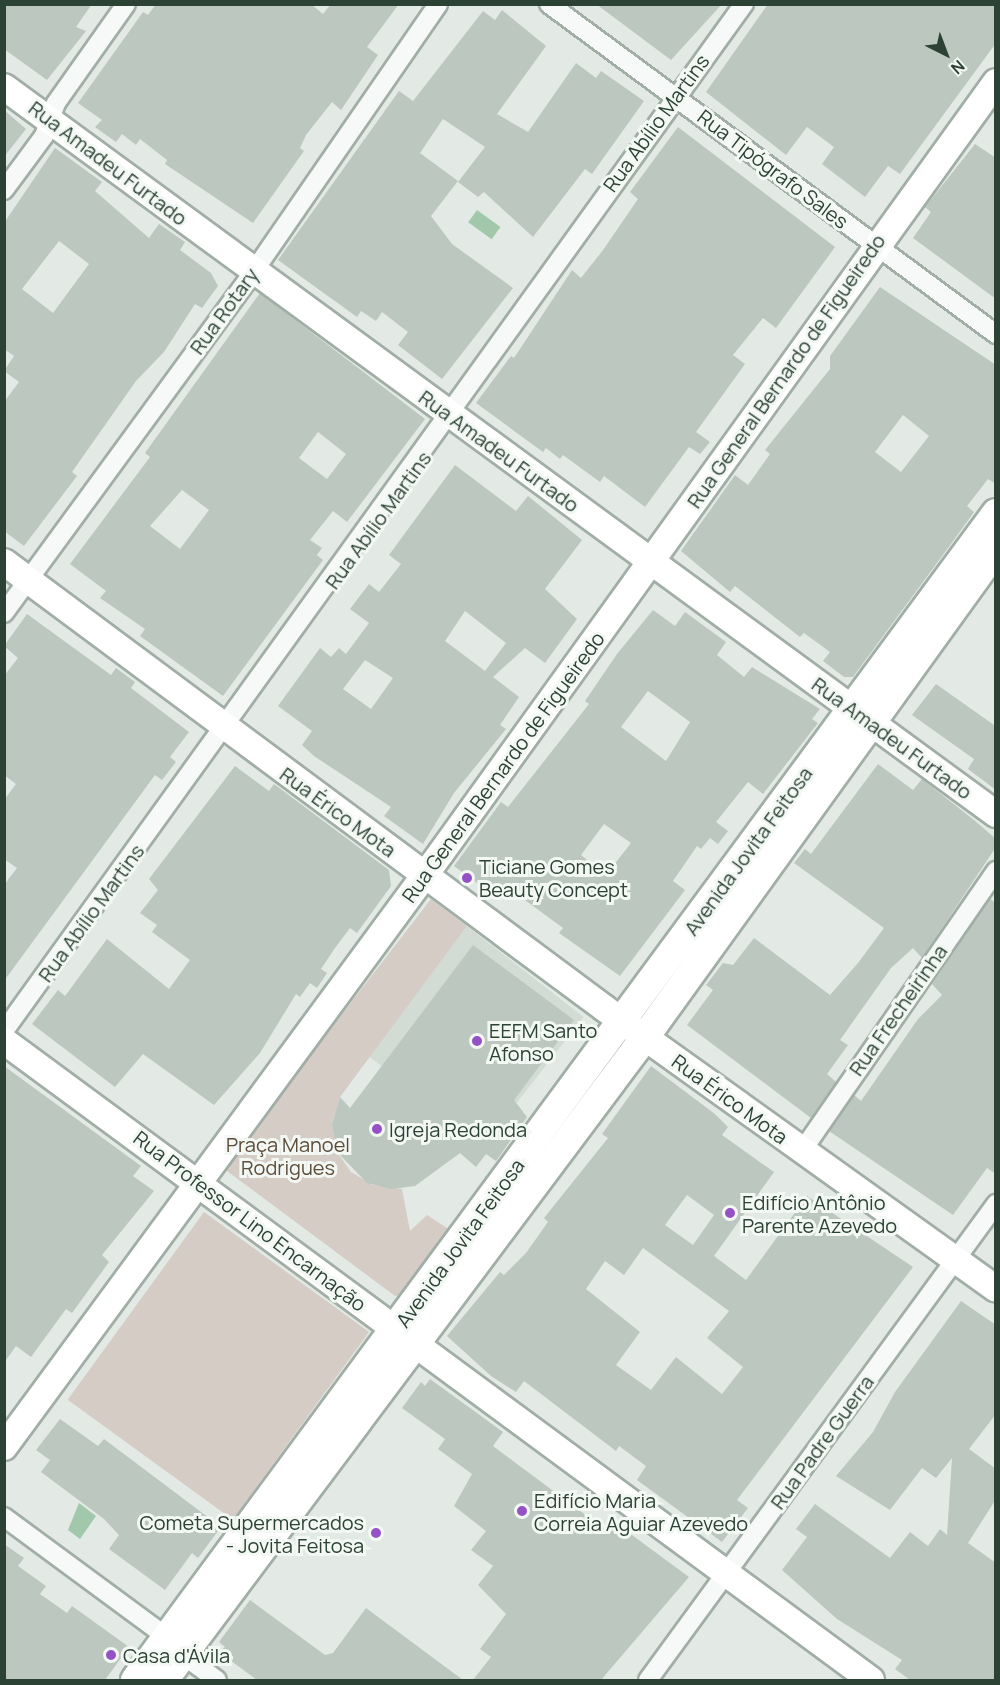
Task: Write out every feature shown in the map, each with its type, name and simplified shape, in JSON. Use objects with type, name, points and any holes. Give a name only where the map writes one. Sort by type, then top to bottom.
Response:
[{"type":"main road","name":"Avenida Jovita Feitosa","points":[[135,1680],[175,1646],[634,1029],[861,715],[996,513]]},
{"type":"main road","name":"Avenida Jovita Feitosa","points":[[861,715],[996,550]]},
{"type":"main road","name":"Avenida Jovita Feitosa","points":[[164,1680],[175,1646]]},
{"type":"street","points":[[4,190],[44,136],[48,119],[126,4]]},
{"type":"street","name":"Rua Rotary","points":[[4,614],[254,271],[438,4]]},
{"type":"street","name":"Rua Tipógrafo Sales","points":[[549,4],[996,334]]},
{"type":"street","name":"Rua Abílio Martins","points":[[4,1031],[443,430],[448,414],[675,95],[744,4]]},
{"type":"street","name":"Rua General Bernardo de Figueiredo","points":[[4,1447],[424,876],[651,562],[874,246],[996,82]]},
{"type":"street","name":"Rua Amadeu Furtado","points":[[4,87],[996,814]]},
{"type":"street","name":"Rua Érico Mota","points":[[4,562],[424,876],[996,1289]]},
{"type":"street","name":"Rua Frecheirinha","points":[[802,1150],[996,871]]},
{"type":"street","name":"Rua Professor Lino Encarnação","points":[[4,1041],[199,1182],[405,1337],[728,1572],[871,1680]]},
{"type":"street","name":"Rua Padre Guerra","points":[[648,1680],[996,1204]]},
{"type":"street","points":[[4,1517],[217,1680]]},
{"type":"shaded area","points":[[477,210],[500,227],[492,239],[468,222]]},
{"type":"shaded area","name":"EEFM Santo Afonso","points":[[467,926],[584,1017],[483,1146],[367,1054]]},
{"type":"shaded area","points":[[79,1503],[96,1516],[80,1539],[68,1530]]},
{"type":"green space","name":"Praça Manoel Rodrigues","points":[[431,899],[467,926],[340,1097],[332,1123],[337,1152],[351,1172],[373,1185],[402,1189],[410,1231],[427,1215],[450,1230],[404,1295],[395,1296],[223,1168]]},
{"type":"green space","points":[[204,1212],[369,1332],[233,1520],[68,1400]]},
{"type":"building","points":[[4,4],[92,4],[76,27],[86,31],[47,80],[4,49]]},
{"type":"building","points":[[156,4],[311,4],[323,14],[331,4],[399,4],[367,47],[378,55],[341,110],[332,102],[306,135],[300,148],[304,151],[253,223],[165,164],[167,160],[140,139],[136,145],[122,134],[116,142],[95,127],[102,120],[78,103],[143,12],[148,15]]},
{"type":"building","points":[[596,4],[722,4],[671,60]]},
{"type":"building","points":[[768,4],[996,4],[996,43],[900,174],[888,166],[865,197],[822,164],[834,147],[807,127],[786,155],[706,92]]},
{"type":"building","points":[[502,10],[546,46],[497,114],[528,132],[576,63],[596,78],[601,71],[644,101],[592,174],[585,169],[533,237],[484,192],[478,197],[458,182],[485,147],[443,119],[420,153],[458,181],[431,216],[452,244],[513,288],[442,379],[398,345],[408,332],[382,312],[376,321],[361,311],[357,317],[278,260],[399,91],[413,101],[483,11],[495,20]]},
{"type":"building","points":[[4,110],[26,129],[4,157]]},
{"type":"building","points":[[678,127],[835,247],[776,328],[763,318],[733,355],[745,364],[696,432],[710,442],[700,454],[689,447],[645,507],[604,476],[600,482],[563,455],[560,459],[546,448],[543,452],[476,403],[511,356],[514,358],[572,270],[581,278],[603,250],[638,199],[630,192]]},
{"type":"building","points":[[975,144],[996,158],[996,299],[913,238],[931,212],[925,207]]},
{"type":"building","points":[[55,148],[102,182],[95,191],[149,238],[159,224],[185,242],[180,250],[211,273],[218,286],[202,308],[195,304],[164,352],[136,381],[72,472],[77,476],[24,546],[4,531],[4,402],[19,382],[4,371],[14,356],[4,349],[4,223]],"holes":[[[59,241],[89,264],[53,313],[22,289]]]},
{"type":"building","points":[[880,287],[996,365],[996,484],[988,479],[967,506],[974,512],[853,677],[844,677],[823,661],[830,652],[804,633],[800,637],[735,586],[730,592],[681,551],[735,475],[748,485],[770,454],[765,450],[830,369],[830,356]],"holes":[[[903,415],[929,436],[901,472],[875,452]]]},
{"type":"building","points":[[260,293],[425,419],[347,522],[333,511],[310,540],[322,548],[317,555],[323,560],[223,696],[140,636],[145,629],[100,598],[106,591],[70,564],[150,457],[145,453]],"holes":[[[318,432],[346,454],[327,479],[299,458]],[[182,490],[209,510],[180,549],[150,526]]]},
{"type":"building","points":[[455,465],[516,511],[528,496],[582,540],[545,589],[577,619],[545,663],[525,648],[493,677],[519,697],[500,725],[506,729],[454,793],[423,844],[384,816],[391,807],[314,756],[302,745],[312,731],[278,706],[320,648],[331,657],[339,648],[346,654],[369,623],[350,609],[369,584],[379,592],[401,564],[389,555]],"holes":[[[465,611],[506,643],[485,671],[445,641]],[[365,660],[393,678],[371,709],[343,689]]]},
{"type":"building","points":[[653,610],[675,626],[685,612],[726,642],[717,655],[744,677],[752,667],[820,709],[812,719],[818,723],[763,794],[748,782],[716,822],[728,831],[718,844],[710,838],[701,849],[697,846],[673,881],[685,890],[620,976],[559,933],[563,928],[518,895],[515,899],[501,889],[496,897],[454,866],[501,802],[508,807],[589,704],[585,701],[617,654]],"holes":[[[648,691],[690,722],[666,761],[621,727]],[[604,824],[631,843],[606,875],[581,855]]]},
{"type":"building","points":[[27,614],[111,675],[116,668],[135,682],[131,688],[189,732],[170,757],[176,762],[162,780],[155,775],[4,981],[4,885],[17,868],[4,859],[4,800],[16,784],[4,775],[4,676],[18,658],[4,646]]},
{"type":"building","points":[[936,684],[994,725],[996,790],[968,769],[974,759],[912,715]]},
{"type":"building","points":[[878,764],[913,790],[922,779],[996,839],[996,847],[922,958],[913,948],[891,968],[840,1040],[848,1045],[827,1074],[836,1082],[811,1118],[687,1025],[713,990],[706,985],[723,963],[733,965],[754,938],[830,995],[884,928],[794,863],[805,849],[811,854]]},
{"type":"building","points":[[235,766],[269,791],[274,784],[389,870],[391,886],[357,933],[350,928],[335,948],[321,969],[327,973],[317,988],[310,983],[300,997],[296,994],[260,1053],[214,1105],[143,1054],[115,1087],[32,1024],[58,990],[65,996],[107,939],[169,989],[190,960],[152,932],[157,925],[140,913],[158,890],[149,879]]},
{"type":"building","points":[[990,899],[996,903],[996,1174],[987,1168],[953,1215],[829,1131],[854,1095],[861,1101],[918,1019],[942,995],[932,984]]},
{"type":"building","name":"EEFM Santo Afonso","points":[[473,945],[574,1020],[514,1100],[527,1117],[496,1161],[486,1154],[476,1167],[460,1153],[415,1186],[391,1189],[367,1183],[337,1152],[332,1124],[340,1097],[350,1108]]},
{"type":"building","points":[[4,1066],[141,1166],[133,1176],[154,1191],[102,1255],[109,1262],[72,1313],[66,1309],[31,1357],[16,1346],[4,1363]]},
{"type":"building","points":[[651,1066],[715,1114],[728,1127],[722,1135],[774,1172],[714,1256],[746,1280],[807,1196],[913,1267],[737,1500],[748,1508],[722,1542],[637,1480],[646,1466],[619,1446],[616,1451],[524,1381],[516,1392],[491,1376],[447,1336],[500,1272],[504,1275],[526,1253],[548,1222],[544,1218],[608,1138],[602,1134]],"holes":[[[687,1195],[714,1215],[693,1245],[665,1225]],[[643,1248],[729,1311],[707,1338],[743,1367],[722,1394],[676,1357],[651,1390],[616,1365],[640,1332],[586,1289],[605,1261],[624,1275]]]},
{"type":"building","points":[[961,1301],[996,1325],[996,1414],[969,1449],[996,1469],[996,1499],[968,1543],[996,1563],[996,1680],[910,1680],[895,1669],[902,1660],[837,1619],[782,1570],[807,1537],[796,1529],[815,1504],[890,1558],[910,1532],[928,1546],[940,1529],[947,1535],[952,1458],[936,1478],[922,1468],[890,1510],[836,1476],[873,1432],[895,1392]]},
{"type":"building","points":[[430,1379],[503,1432],[493,1446],[610,1533],[617,1524],[689,1577],[601,1680],[473,1680],[491,1657],[480,1649],[506,1614],[478,1585],[493,1566],[471,1550],[486,1531],[454,1506],[472,1474],[438,1449],[445,1439],[402,1408],[421,1382],[425,1386]]},
{"type":"building","points":[[60,1419],[98,1446],[104,1439],[221,1527],[198,1558],[192,1553],[165,1590],[109,1549],[119,1535],[104,1519],[41,1472],[50,1460],[36,1450]]},
{"type":"building","points":[[4,1544],[24,1558],[18,1566],[46,1586],[40,1594],[67,1613],[72,1606],[129,1647],[105,1680],[4,1680]]},
{"type":"building","points":[[250,1600],[325,1655],[333,1653],[366,1608],[463,1680],[257,1680],[219,1652],[225,1647],[219,1642]]},
{"type":"place","name":"Ticiane Gomes Beauty Concept","points":[[467,878]]},
{"type":"place","name":"EEFM Santo Afonso","points":[[477,1041]]},
{"type":"place","name":"Igreja Redonda","points":[[377,1129]]},
{"type":"place","name":"Edifício Antônio Parente Azevedo","points":[[730,1213]]},
{"type":"place","name":"Edifício Maria Correia Aguiar Azevedo","points":[[522,1511]]},
{"type":"place","name":"Cometa Supermercados - Jovita Feitosa","points":[[376,1533]]},
{"type":"place","name":"Casa d'Ávila","points":[[111,1655]]}]
